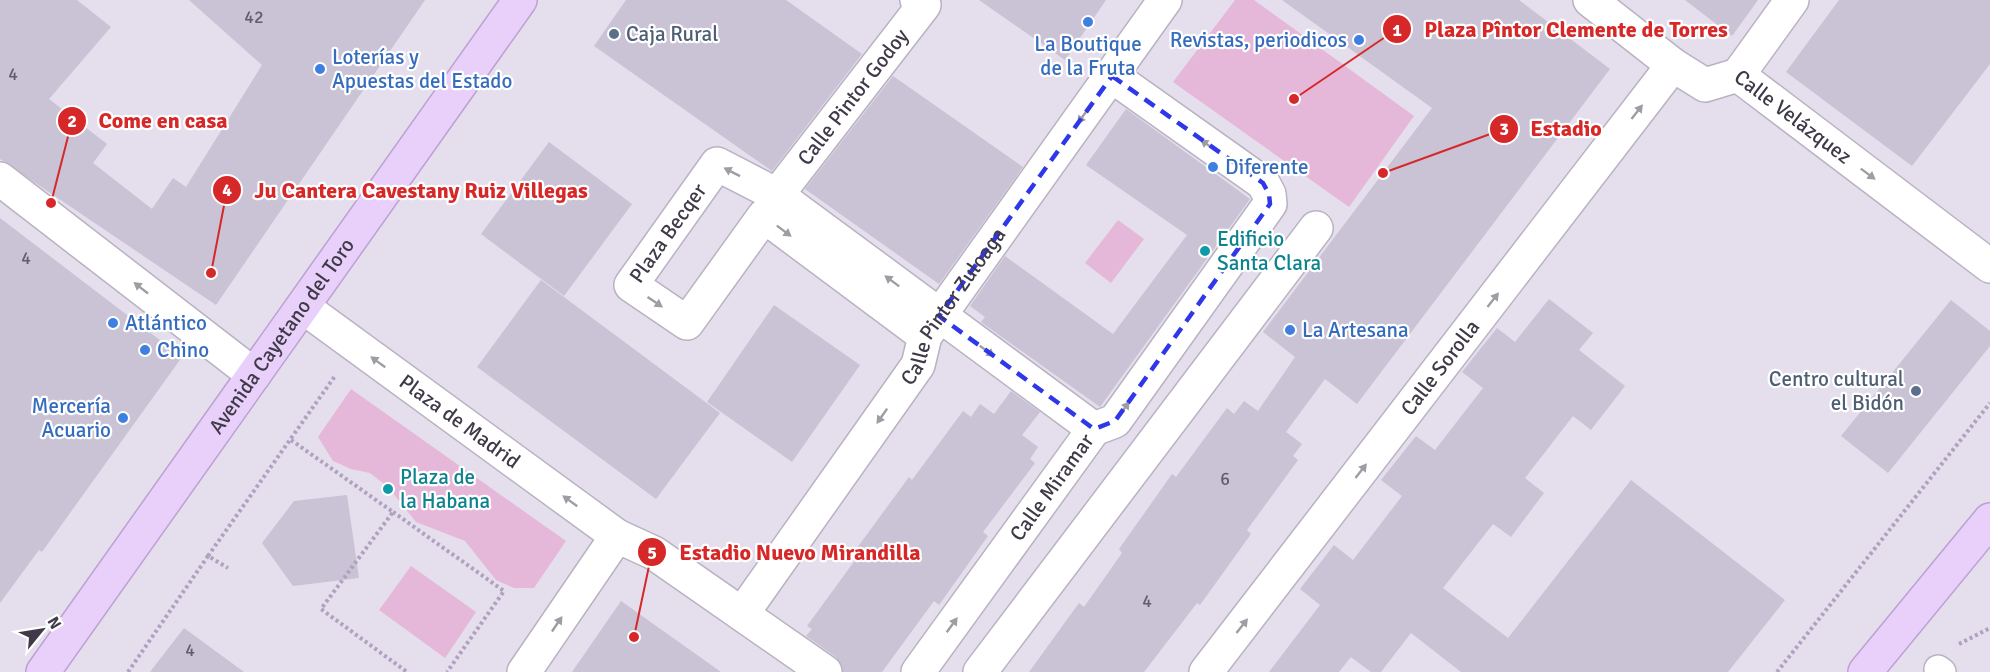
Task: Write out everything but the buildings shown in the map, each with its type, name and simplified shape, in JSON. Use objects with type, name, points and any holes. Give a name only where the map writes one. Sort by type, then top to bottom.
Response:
[{"type":"main road","name":"Avenida Cayetano del Toro","points":[[43,672],[520,0]]},
{"type":"main road","points":[[1865,672],[1990,520]]},
{"type":"street","name":"Calle Pintor Godoy","points":[[777,195],[924,5],[918,0]]},
{"type":"street","name":"Calle Pintor Zuloaga","points":[[742,614],[918,365],[932,326],[1165,0]]},
{"type":"street","name":"Calle Velázquez","points":[[1590,0],[1673,65],[1706,85],[1738,75],[1990,266]]},
{"type":"street","points":[[1738,75],[1792,0]]},
{"type":"street","name":"Calle Sorolla","points":[[1206,672],[1673,65]]},
{"type":"street","name":"Calle Miramar","points":[[918,672],[1094,429],[1115,421],[1270,204],[1269,194],[1263,183],[1112,76]]},
{"type":"street","name":"Plaza Becqer","points":[[717,164],[777,195],[932,326],[764,216],[687,323],[631,285],[717,164]]},
{"type":"street","points":[[0,179],[254,375]]},
{"type":"street","points":[[980,672],[1316,228]]},
{"type":"street","name":"Plaza de Madrid","points":[[303,307],[617,536],[654,553],[825,672]]},
{"type":"street","points":[[932,326],[1094,429]]},
{"type":"street","points":[[524,672],[617,536]]},
{"type":"path","points":[[128,672],[356,346]]},
{"type":"path","points":[[1777,672],[1990,403]]},
{"type":"path","points":[[291,440],[504,591],[447,672]]},
{"type":"path","points":[[393,512],[321,609],[407,672]]},
{"type":"path","points":[[208,556],[228,568]]},
{"type":"highlighted area","points":[[1112,76],[1263,183],[1269,194],[1270,204],[1115,421],[1094,429],[939,316]]},
{"type":"shaded area","points":[[0,0],[1990,0],[1990,672],[0,672]]},
{"type":"shaded area","points":[[1235,0],[1254,0],[1414,116],[1349,207],[1173,82]]},
{"type":"shaded area","points":[[1118,220],[1144,239],[1111,283],[1085,263]]},
{"type":"shaded area","points":[[351,389],[566,541],[534,588],[514,588],[496,580],[465,541],[416,522],[388,487],[370,473],[351,469],[333,461],[318,437]]},
{"type":"shaded area","points":[[411,566],[476,612],[445,658],[379,610]]},
{"type":"place","name":"La Boutique de la Fruta","points":[[1088,22]]},
{"type":"place","name":"Caja Rural","points":[[614,34]]},
{"type":"place","name":"Revistas, periodicos","points":[[1359,40]]},
{"type":"place","name":"Loterías y Apuestas del Estado","points":[[320,69]]},
{"type":"place","name":"Plaza Pîntor Clemente de Torres","points":[[1294,99]]},
{"type":"place","name":"Diferente","points":[[1213,167]]},
{"type":"place","name":"Estadio","points":[[1383,173]]},
{"type":"place","name":"Come en casa","points":[[51,203]]},
{"type":"place","name":"Edificio Santa Clara","points":[[1205,251]]},
{"type":"place","name":"Ju Cantera Cavestany Ruiz Villegas","points":[[211,273]]},
{"type":"place","name":"Atlántico","points":[[113,323]]},
{"type":"place","name":"La Artesana","points":[[1290,330]]},
{"type":"place","name":"Chino","points":[[145,350]]},
{"type":"place","name":"Centro cultural el Bidón","points":[[1916,391]]},
{"type":"place","name":"Mercería Acuario","points":[[123,418]]},
{"type":"place","name":"Plaza de la Habana","points":[[388,489]]},
{"type":"place","name":"Estadio Nuevo Mirandilla","points":[[634,637]]}]
